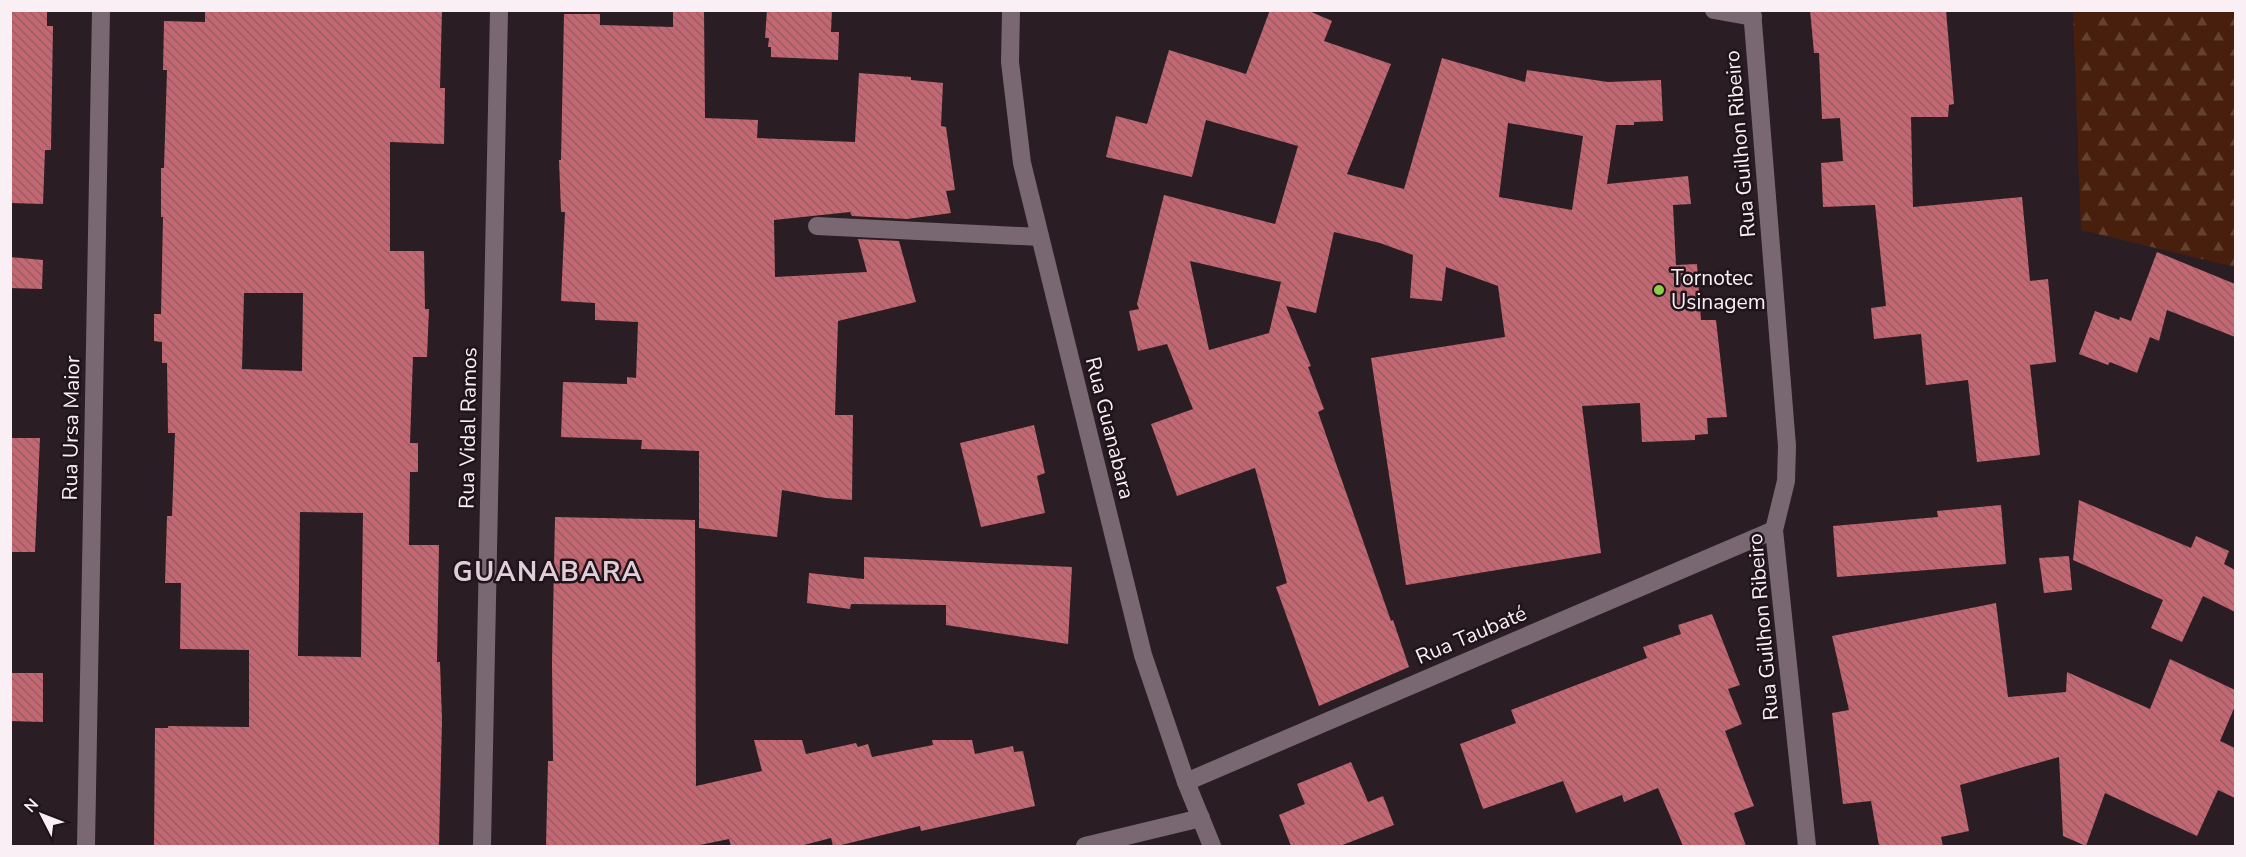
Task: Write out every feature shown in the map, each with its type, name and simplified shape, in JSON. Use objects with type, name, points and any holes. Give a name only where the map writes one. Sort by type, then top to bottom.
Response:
[{"type":"street","name":"Rua Ursa Maior","points":[[86,846],[101,10]]},
{"type":"street","name":"Rua Vidal Ramos","points":[[482,846],[499,10]]},
{"type":"street","name":"Rua Guanabara","points":[[1011,10],[1010,62],[1022,163],[1143,655],[1186,782],[1212,846]]},
{"type":"street","points":[[1714,10],[1753,14]]},
{"type":"street","name":"Rua Guilhon Ribeiro","points":[[1753,14],[1787,447],[1786,481],[1774,530],[1807,846]]},
{"type":"street","points":[[817,226],[1040,237]]},
{"type":"street","name":"Rua Taubaté","points":[[1186,782],[1774,530]]},
{"type":"street","points":[[1085,846],[1201,819]]},
{"type":"green space","points":[[2073,11],[2235,11],[2235,267],[2081,230]]},
{"type":"building","points":[[10,10],[47,10],[47,26],[53,26],[51,150],[45,150],[43,204],[10,203]]},
{"type":"building","points":[[205,10],[442,10],[440,88],[445,88],[444,144],[390,142],[390,251],[424,251],[425,309],[429,309],[427,357],[413,357],[410,443],[418,443],[418,472],[410,472],[409,545],[439,545],[437,662],[440,662],[442,720],[439,846],[154,846],[155,728],[168,728],[168,726],[249,727],[249,650],[180,649],[181,583],[165,583],[167,516],[172,516],[175,433],[168,433],[167,363],[162,363],[162,342],[154,341],[154,314],[161,314],[163,217],[161,217],[161,168],[164,168],[167,70],[163,70],[164,21],[205,22]],"holes":[[[244,293],[303,293],[302,371],[242,369]],[[300,512],[363,513],[361,657],[298,656]]]},
{"type":"building","points":[[673,10],[704,10],[705,118],[758,120],[757,138],[855,142],[859,73],[911,77],[911,80],[943,83],[941,126],[946,127],[955,190],[946,191],[951,213],[907,219],[852,216],[850,212],[774,220],[775,277],[867,272],[858,239],[899,241],[916,302],[838,321],[835,415],[853,415],[852,500],[782,490],[777,537],[699,528],[699,451],[641,449],[642,440],[561,437],[563,382],[627,384],[627,377],[636,378],[638,322],[595,320],[595,303],[561,301],[565,212],[561,212],[559,160],[561,160],[564,14],[600,14],[600,25],[673,27]]},
{"type":"building","points":[[767,10],[832,10],[831,32],[839,32],[838,60],[771,57],[771,47],[768,47],[769,38],[765,38]]},
{"type":"building","points":[[1270,10],[1307,10],[1332,21],[1324,41],[1391,64],[1347,174],[1404,189],[1442,58],[1525,82],[1527,70],[1608,82],[1661,80],[1663,121],[1616,125],[1607,184],[1688,176],[1691,204],[1673,205],[1676,265],[1697,264],[1701,320],[1716,320],[1727,417],[1707,418],[1708,434],[1695,435],[1695,440],[1642,442],[1640,403],[1582,406],[1601,553],[1406,585],[1371,358],[1505,337],[1498,286],[1446,267],[1442,301],[1410,298],[1413,255],[1380,243],[1334,232],[1316,313],[1286,306],[1311,366],[1308,367],[1324,409],[1318,412],[1409,667],[1319,706],[1276,587],[1287,583],[1255,468],[1177,496],[1151,424],[1193,409],[1167,344],[1138,351],[1129,311],[1139,309],[1137,304],[1164,195],[1275,224],[1298,146],[1206,120],[1192,177],[1106,157],[1116,116],[1147,124],[1169,50],[1246,74]],"holes":[[[1508,123],[1583,136],[1572,210],[1499,197]],[[1190,261],[1281,282],[1269,333],[1209,350]]]},
{"type":"building","points":[[1810,10],[1946,10],[1954,104],[1949,105],[1948,117],[1911,117],[1913,207],[2022,197],[2030,281],[2048,279],[2056,362],[2030,365],[2040,455],[1977,462],[1968,380],[1926,385],[1921,334],[1874,339],[1871,308],[1886,306],[1875,205],[1823,207],[1821,163],[1843,161],[1840,118],[1822,119],[1819,53],[1814,53]]},
{"type":"building","points":[[2157,252],[2235,284],[2235,337],[2167,310],[2159,341],[2150,337],[2137,373],[2110,362],[2108,365],[2079,354],[2095,311],[2119,320],[2120,317],[2131,321]]},
{"type":"building","points":[[10,257],[43,260],[42,289],[10,288]]},
{"type":"building","points":[[1034,425],[1045,473],[1037,476],[1045,513],[981,527],[960,443]]},
{"type":"building","points":[[10,438],[40,438],[35,552],[10,552]]},
{"type":"building","points":[[2079,500],[2191,548],[2196,536],[2229,551],[2224,564],[2235,570],[2235,612],[2203,596],[2182,642],[2151,628],[2163,600],[2073,560]]},
{"type":"building","points":[[2001,505],[2006,564],[1837,577],[1833,526],[1938,517],[1937,511]]},
{"type":"building","points":[[555,517],[695,520],[696,786],[762,771],[754,740],[802,740],[806,754],[856,743],[858,747],[868,744],[872,757],[933,745],[932,740],[972,740],[975,754],[1013,746],[1014,752],[1023,751],[1035,806],[921,831],[920,826],[837,846],[833,846],[831,838],[800,846],[731,846],[729,839],[695,846],[546,846],[548,761],[553,761],[552,662]]},
{"type":"building","points":[[2069,556],[2072,590],[2044,593],[2039,558]]},
{"type":"building","points":[[864,557],[1072,567],[1068,644],[946,625],[946,605],[851,604],[850,609],[807,603],[809,573],[864,579]]},
{"type":"building","points":[[1996,603],[2008,697],[2066,692],[2067,672],[2150,709],[2170,659],[2235,690],[2235,706],[2220,741],[2235,748],[2235,798],[2218,790],[2197,836],[2105,793],[2086,846],[2063,836],[2059,757],[1960,785],[1969,831],[1941,837],[1943,846],[1879,846],[1871,801],[1843,804],[1832,713],[1849,710],[1832,636]]},
{"type":"building","points":[[1712,614],[1740,685],[1728,689],[1742,724],[1725,731],[1754,806],[1734,813],[1746,846],[1683,846],[1658,788],[1624,802],[1622,795],[1576,813],[1563,781],[1483,809],[1460,744],[1516,723],[1511,710],[1647,658],[1643,647],[1681,634],[1678,625]]},
{"type":"building","points":[[10,673],[43,673],[43,722],[10,721]]},
{"type":"building","points":[[1351,762],[1368,802],[1383,796],[1394,825],[1340,846],[1291,846],[1279,815],[1305,804],[1297,784]]},
{"type":"place","name":"Tornotec Usinagem","points":[[1659,290]]},
{"type":"district","name":"GUANABARA","points":[[548,572]]}]
